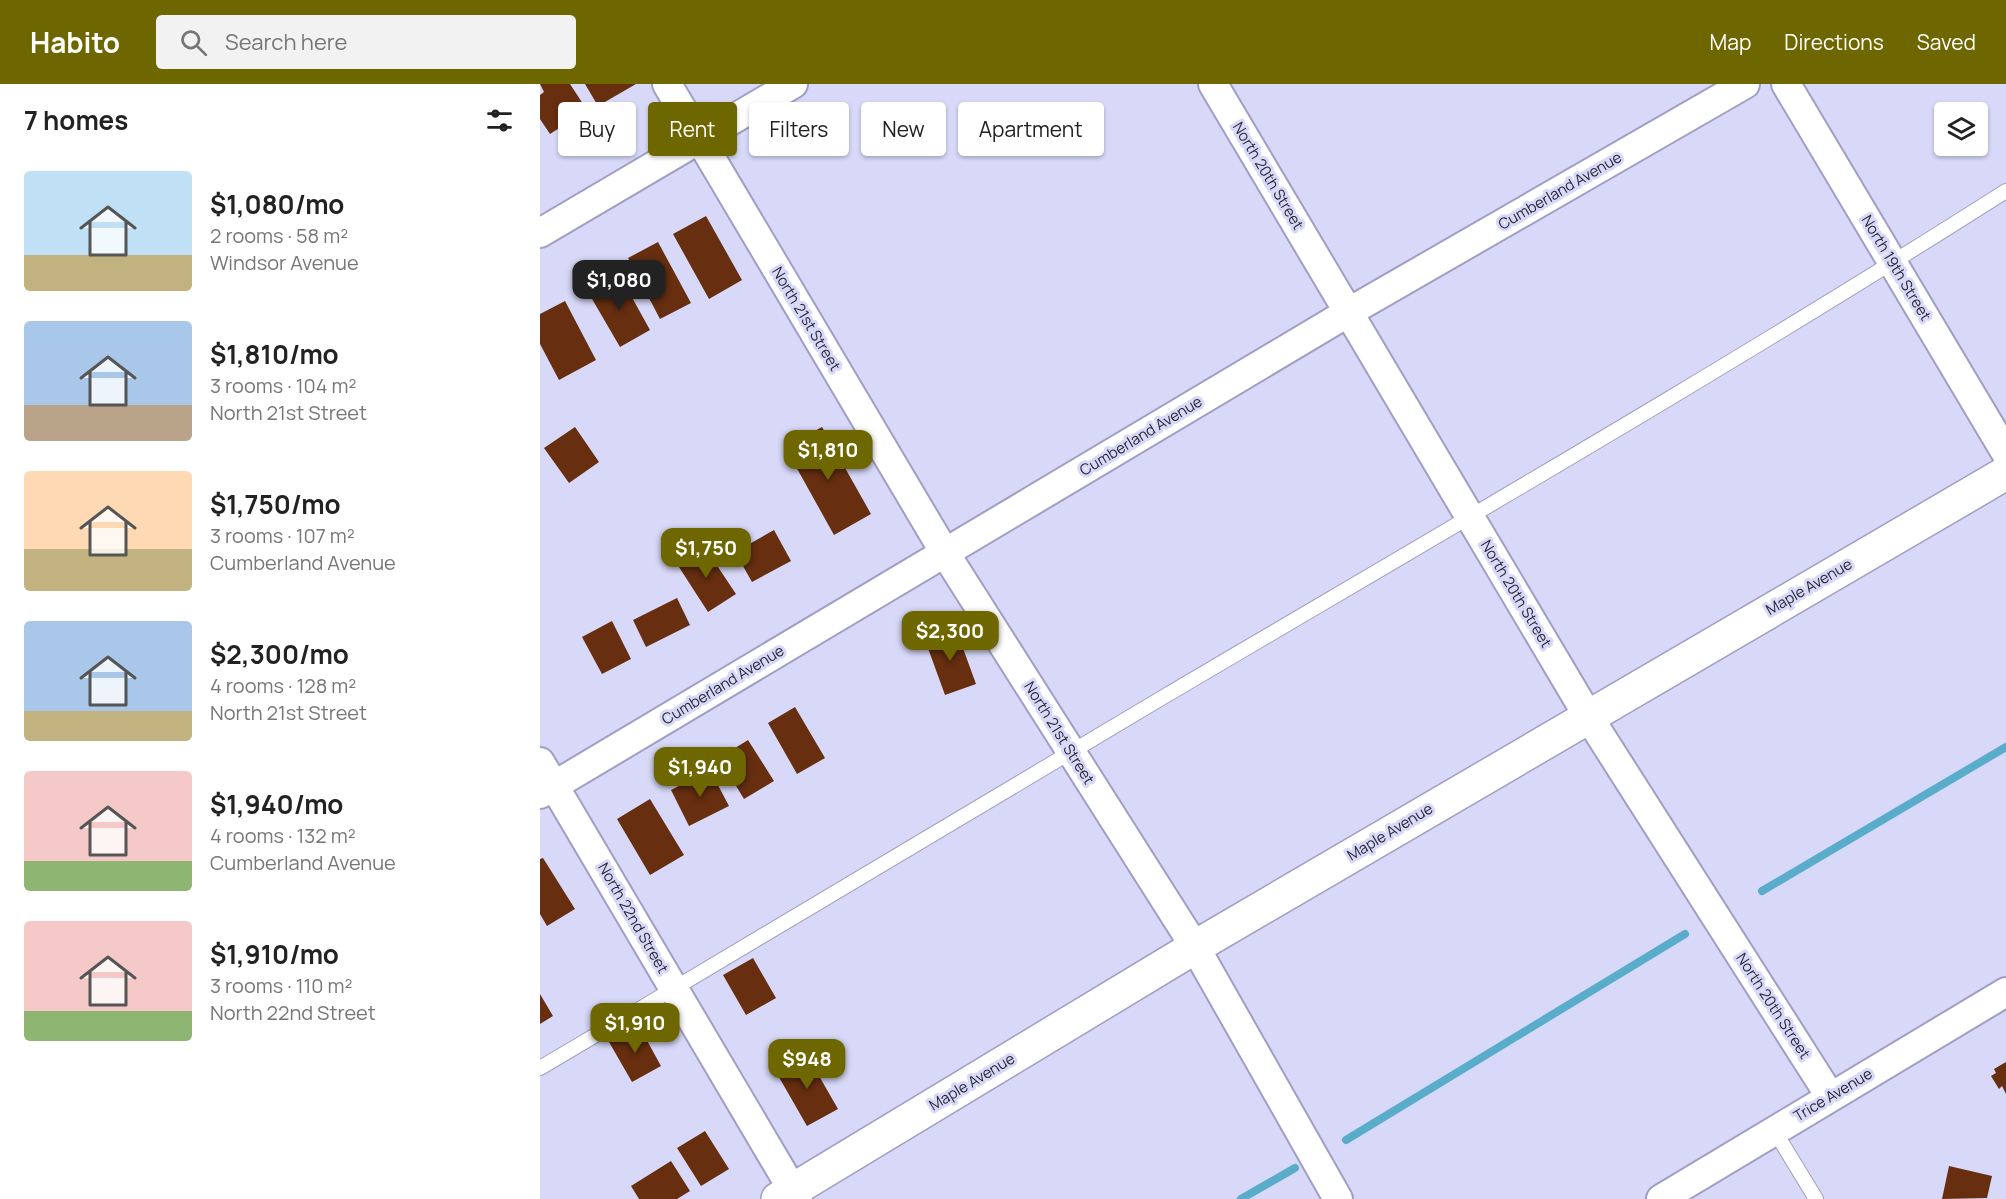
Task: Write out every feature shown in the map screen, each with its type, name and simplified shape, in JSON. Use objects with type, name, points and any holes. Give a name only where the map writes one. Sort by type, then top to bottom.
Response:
[{"type":"street","name":"North 21st Street","points":[[667,84],[678,102]]},
{"type":"street","points":[[737,117],[793,84]]},
{"type":"street","name":"North 20th Street","points":[[1213,84],[1588,716],[1830,1096]]},
{"type":"street","name":"Cumberland Avenue","points":[[545,780],[945,553],[1349,312],[1745,84]]},
{"type":"street","name":"North 19th Street","points":[[1786,84],[2006,453]]},
{"type":"street","points":[[540,233],[671,156]]},
{"type":"street","name":"North 21st Street","points":[[710,156],[945,553],[1195,947],[1338,1199]]},
{"type":"street","name":"Maple Avenue","points":[[789,1196],[1195,947],[2006,472]]},
{"type":"street","name":"North 22nd Street","points":[[545,780],[674,989],[789,1196]]},
{"type":"street","name":"Trice Avenue","points":[[1661,1199],[2006,992]]},
{"type":"lane","points":[[540,1068],[1071,751],[1470,517],[1893,263],[2006,191]]},
{"type":"lane","points":[[1774,1130],[1816,1199]]},
{"type":"building","points":[[540,84],[570,84],[582,102],[558,102],[558,129],[550,134],[540,119],[540,95],[544,92]]},
{"type":"building","points":[[585,84],[636,84],[605,102],[596,102]]},
{"type":"building","points":[[706,216],[742,280],[709,299],[673,234]]},
{"type":"building","points":[[658,242],[691,303],[660,319],[628,258]]},
{"type":"building","points":[[619,274],[650,330],[620,347],[588,292]]},
{"type":"building","points":[[565,301],[596,360],[559,380],[540,344],[540,314]]},
{"type":"building","points":[[575,427],[599,462],[569,483],[544,448]]},
{"type":"building","points":[[822,427],[871,514],[834,535],[785,447]]},
{"type":"building","points":[[774,530],[791,561],[752,582],[735,552]]},
{"type":"building","points":[[704,546],[736,594],[708,612],[677,564]]},
{"type":"building","points":[[677,598],[690,625],[646,647],[633,620]]},
{"type":"building","points":[[612,621],[631,659],[602,674],[582,637]]},
{"type":"building","points":[[956,629],[976,684],[945,695],[925,640]]},
{"type":"building","points":[[795,707],[825,758],[797,774],[768,723]]},
{"type":"building","points":[[748,740],[774,781],[744,799],[719,758]]},
{"type":"building","points":[[710,770],[729,806],[689,826],[671,790]]},
{"type":"building","points":[[650,799],[684,855],[650,875],[617,819]]},
{"type":"building","points":[[543,858],[575,909],[547,926],[540,914],[540,859]]},
{"type":"building","points":[[753,958],[776,998],[746,1015],[723,975]]},
{"type":"building","points":[[540,994],[553,1016],[540,1024]]},
{"type":"building","points":[[639,1026],[661,1066],[632,1082],[609,1042]]},
{"type":"building","points":[[807,1055],[838,1109],[807,1126],[776,1072]]},
{"type":"building","points":[[2006,1062],[2006,1094],[2002,1086],[1999,1089],[1991,1076],[1996,1073],[1994,1069]]},
{"type":"building","points":[[705,1131],[729,1169],[701,1186],[677,1148]]},
{"type":"building","points":[[671,1161],[690,1191],[677,1199],[639,1199],[631,1186]]},
{"type":"building","points":[[1949,1166],[1992,1176],[1987,1198],[1942,1199]]},
{"type":"waterway","points":[[1762,891],[2006,747]]},
{"type":"waterway","points":[[1346,1140],[1685,934]]},
{"type":"waterway","points":[[1241,1199],[1295,1168]]}]
